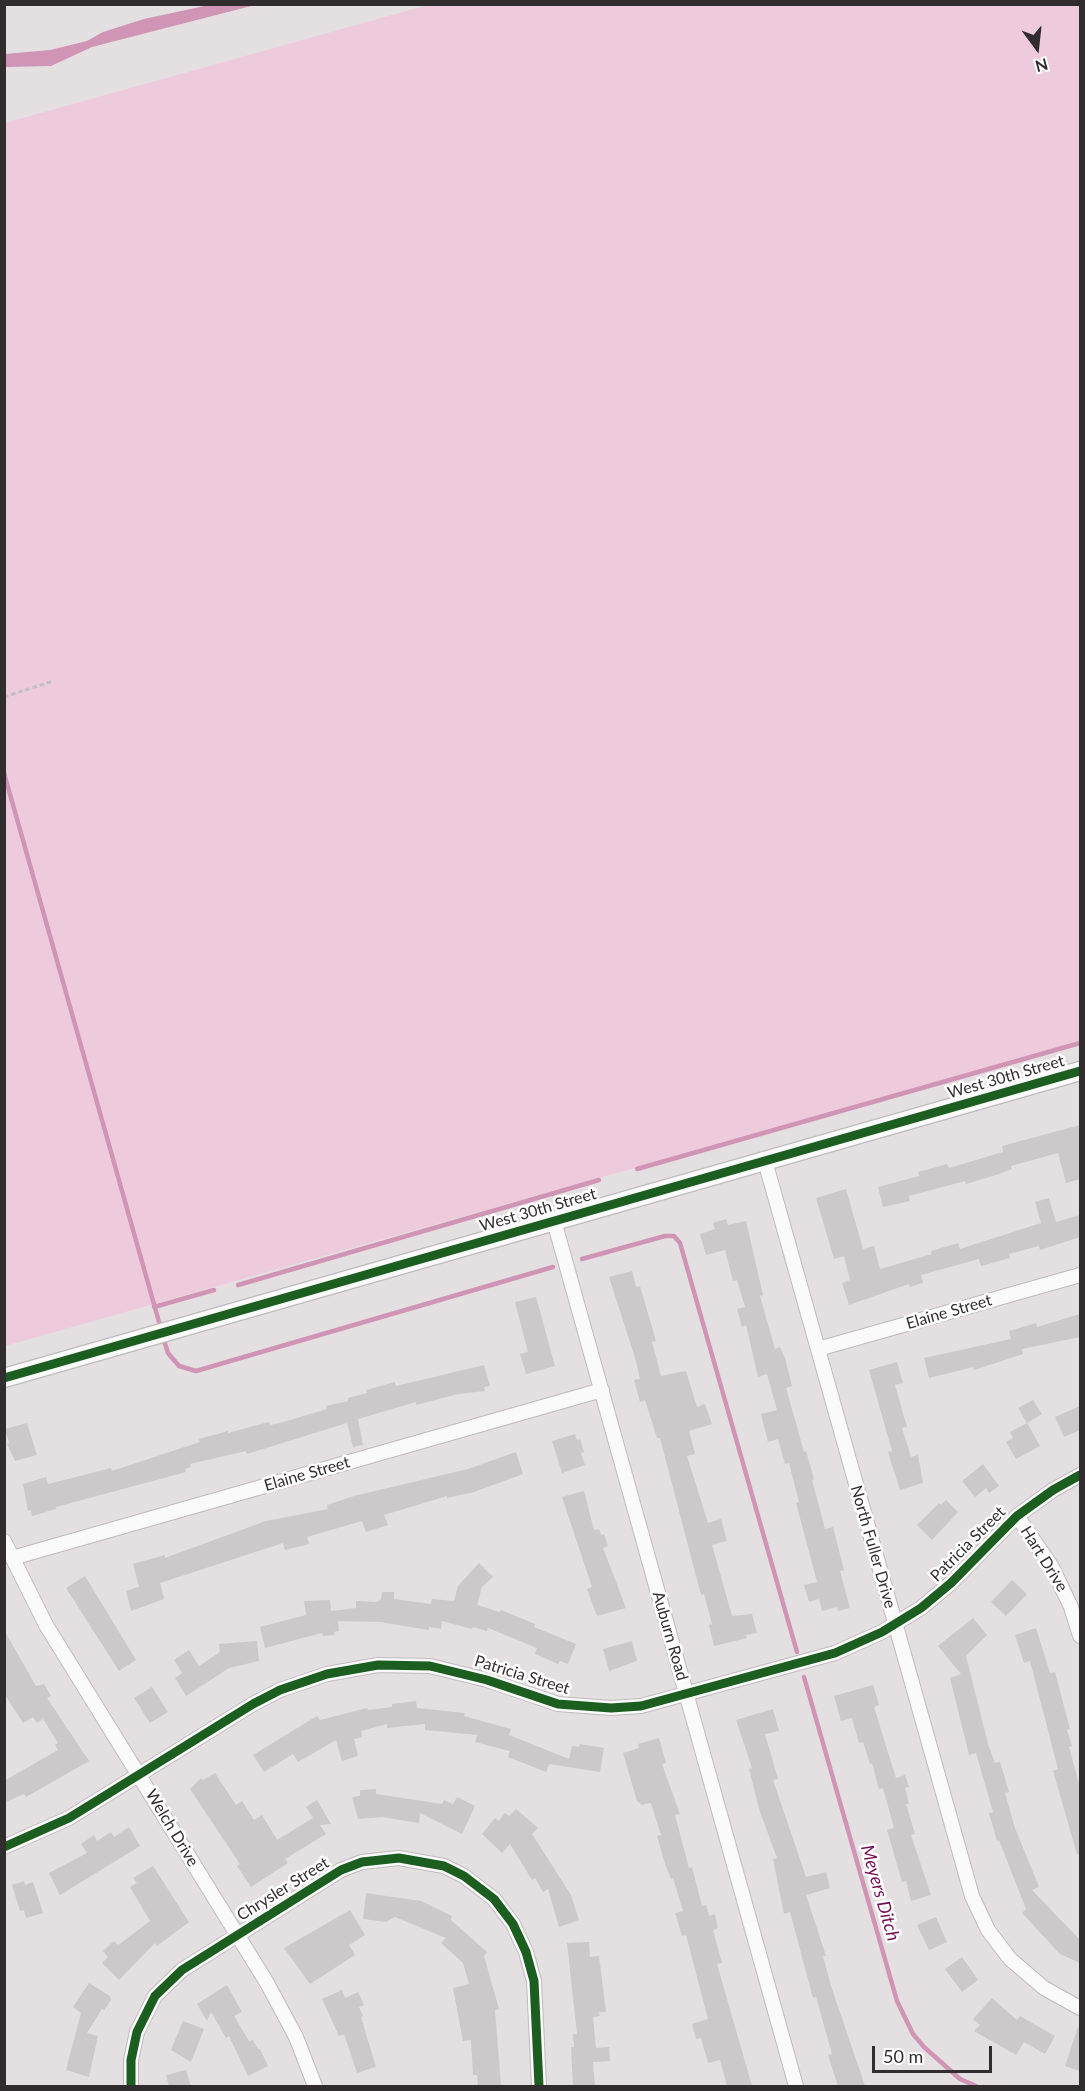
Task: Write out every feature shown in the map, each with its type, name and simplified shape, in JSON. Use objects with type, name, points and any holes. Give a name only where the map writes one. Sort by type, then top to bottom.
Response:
[{"type":"street","name":"West 30th Street","points":[[4,1378],[1080,1071]]},
{"type":"street","name":"North Fuller Drive","points":[[765,1161],[972,1896],[988,1930],[1010,1959],[1044,1988],[1080,2008]]},
{"type":"street","name":"Auburn Road","points":[[554,1221],[795,2086]]},
{"type":"street","name":"Elaine Street","points":[[818,1349],[1080,1275]]},
{"type":"street","name":"Elaine Street","points":[[12,1558],[602,1390]]},
{"type":"street","name":"Patricia Street","points":[[4,1847],[69,1818],[280,1690],[313,1678],[356,1667],[400,1664],[444,1668],[550,1702],[582,1708],[641,1706],[821,1658],[894,1625],[934,1599],[1017,1516],[1080,1475]]},
{"type":"street","name":"Hart Drive","points":[[1017,1516],[1056,1573],[1071,1606],[1080,1636]]},
{"type":"street","name":"Welch Drive","points":[[4,1541],[46,1625],[284,2013],[315,2086]]},
{"type":"street","name":"Chrysler Street","points":[[130,2086],[131,2060],[137,2032],[155,1996],[182,1970],[328,1877],[362,1862],[399,1858],[444,1866],[464,1876],[499,1905],[517,1930],[526,1952],[535,1989],[539,2086]]},
{"type":"path","points":[[4,697],[53,681]]},
{"type":"shaded area","points":[[209,5],[255,5],[92,47],[51,66],[5,67],[5,54],[50,50],[87,41],[103,32],[144,19]]},
{"type":"shaded area","points":[[428,5],[1080,5],[1080,1042],[5,1346],[5,123]]},
{"type":"building","points":[[1080,1125],[1080,1179],[1066,1183],[1058,1153],[1011,1166],[1012,1169],[966,1184],[965,1181],[909,1196],[910,1201],[883,1207],[878,1187],[919,1176],[918,1172],[947,1164],[949,1168],[1003,1152],[1002,1146]]},
{"type":"building","points":[[846,1189],[863,1249],[874,1246],[880,1269],[932,1254],[931,1251],[958,1243],[960,1249],[1041,1223],[1035,1202],[1049,1198],[1056,1222],[1080,1215],[1080,1237],[1040,1250],[1039,1246],[1009,1254],[1010,1258],[981,1266],[979,1259],[921,1275],[923,1283],[910,1287],[909,1284],[849,1305],[842,1283],[850,1280],[844,1256],[834,1259],[816,1198]]},
{"type":"building","points":[[726,1219],[728,1225],[746,1221],[763,1295],[760,1296],[775,1349],[780,1347],[785,1358],[792,1386],[786,1388],[814,1479],[812,1480],[825,1529],[833,1527],[844,1570],[840,1571],[850,1608],[838,1611],[837,1607],[822,1611],[819,1599],[809,1602],[804,1585],[817,1582],[796,1503],[799,1502],[789,1463],[785,1464],[778,1439],[768,1442],[761,1414],[777,1410],[767,1374],[758,1377],[746,1325],[742,1327],[737,1309],[745,1307],[737,1280],[733,1281],[725,1250],[706,1255],[700,1234],[715,1229],[713,1223]]},
{"type":"building","points":[[632,1271],[636,1287],[640,1286],[656,1341],[652,1342],[661,1376],[686,1371],[697,1407],[705,1404],[712,1424],[689,1431],[695,1454],[687,1456],[708,1523],[721,1519],[727,1541],[712,1545],[732,1616],[752,1614],[757,1633],[746,1635],[747,1638],[714,1646],[709,1625],[712,1624],[704,1594],[701,1595],[660,1438],[657,1438],[645,1400],[640,1402],[634,1380],[640,1379],[636,1361],[609,1277]]},
{"type":"building","points":[[536,1297],[555,1366],[526,1374],[520,1354],[528,1352],[515,1302]]},
{"type":"building","points":[[1080,1314],[1080,1337],[1022,1349],[1023,1354],[974,1370],[973,1367],[929,1378],[924,1358],[1011,1339],[1009,1331],[1036,1323],[1037,1327]]},
{"type":"building","points":[[897,1362],[903,1383],[895,1385],[907,1427],[902,1428],[911,1457],[918,1455],[923,1483],[900,1490],[888,1452],[892,1451],[869,1370]]},
{"type":"building","points":[[484,1365],[490,1386],[484,1387],[485,1391],[458,1394],[416,1405],[416,1402],[358,1419],[363,1445],[353,1447],[347,1423],[247,1454],[246,1451],[190,1464],[191,1467],[185,1469],[186,1472],[56,1507],[56,1509],[32,1516],[31,1510],[28,1511],[23,1484],[46,1477],[48,1484],[111,1468],[112,1471],[200,1442],[199,1439],[269,1422],[270,1425],[280,1423],[327,1409],[326,1406],[348,1401],[348,1398],[367,1393],[366,1390],[395,1382],[396,1386]]},
{"type":"building","points":[[1033,1400],[1042,1414],[1027,1423],[1018,1408]]},
{"type":"building","points":[[1080,1406],[1080,1430],[1064,1437],[1055,1417]]},
{"type":"building","points":[[27,1423],[37,1455],[15,1461],[7,1444],[9,1443],[5,1429]]},
{"type":"building","points":[[1027,1423],[1040,1446],[1016,1459],[1006,1442],[1013,1438],[1010,1432]]},
{"type":"building","points":[[575,1434],[577,1440],[580,1439],[585,1465],[562,1473],[552,1441]]},
{"type":"building","points":[[516,1452],[523,1474],[474,1492],[447,1498],[447,1496],[384,1515],[388,1525],[366,1532],[362,1521],[307,1537],[309,1544],[285,1550],[283,1543],[160,1583],[164,1599],[131,1611],[126,1591],[139,1587],[133,1564],[165,1555],[165,1558],[266,1521],[328,1509],[327,1505],[354,1496],[468,1469]]},
{"type":"building","points":[[983,1464],[999,1486],[989,1493],[986,1488],[975,1497],[962,1481]]},
{"type":"building","points":[[584,1491],[594,1530],[599,1529],[601,1535],[604,1534],[608,1546],[603,1548],[626,1608],[597,1616],[587,1589],[592,1587],[562,1497]]},
{"type":"building","points":[[946,1500],[958,1512],[932,1540],[917,1525],[939,1503],[941,1505]]},
{"type":"building","points":[[479,1563],[493,1577],[482,1587],[477,1605],[500,1612],[501,1610],[535,1624],[534,1627],[576,1644],[568,1664],[560,1661],[558,1664],[535,1654],[537,1648],[488,1628],[487,1631],[473,1627],[472,1629],[442,1621],[441,1629],[429,1627],[429,1630],[380,1622],[338,1621],[339,1631],[334,1632],[335,1635],[323,1636],[322,1633],[265,1648],[260,1627],[306,1615],[304,1601],[330,1600],[331,1611],[356,1608],[356,1601],[377,1602],[381,1599],[382,1592],[394,1592],[394,1599],[431,1604],[432,1599],[454,1601],[458,1586]]},
{"type":"building","points":[[85,1576],[136,1660],[119,1671],[66,1588]]},
{"type":"building","points":[[1012,1580],[1027,1594],[1006,1616],[991,1602]]},
{"type":"building","points":[[973,1618],[987,1635],[966,1656],[988,1744],[995,1763],[1000,1762],[1009,1792],[1005,1793],[1015,1828],[1039,1887],[1032,1890],[1080,1940],[1080,1963],[1060,1954],[1022,1913],[1026,1909],[999,1840],[997,1841],[989,1813],[993,1812],[976,1753],[969,1755],[950,1678],[961,1674],[938,1646]]},
{"type":"building","points":[[1036,1628],[1050,1673],[1055,1672],[1070,1729],[1067,1730],[1072,1746],[1069,1747],[1080,1788],[1080,1854],[1077,1854],[1053,1771],[1058,1769],[1030,1661],[1024,1663],[1015,1635]]},
{"type":"building","points":[[4,1630],[36,1686],[44,1684],[51,1696],[47,1698],[89,1761],[26,1797],[24,1794],[4,1803],[4,1781],[58,1750],[55,1745],[58,1743],[43,1719],[37,1723],[33,1717],[23,1723],[4,1693]]},
{"type":"building","points":[[257,1641],[259,1661],[229,1668],[186,1696],[175,1678],[182,1673],[174,1660],[189,1650],[199,1666],[220,1652],[219,1644]]},
{"type":"building","points":[[632,1641],[637,1661],[609,1671],[603,1649]]},
{"type":"building","points":[[873,1685],[879,1705],[874,1707],[896,1778],[905,1775],[909,1787],[905,1788],[909,1804],[906,1804],[915,1834],[911,1835],[931,1895],[911,1901],[906,1881],[902,1882],[887,1830],[894,1828],[883,1788],[879,1789],[872,1763],[870,1764],[863,1742],[859,1743],[852,1718],[841,1721],[834,1696]]},
{"type":"building","points":[[152,1687],[168,1712],[150,1723],[134,1698]]},
{"type":"building","points":[[416,1701],[417,1708],[465,1713],[464,1716],[511,1729],[509,1735],[569,1759],[572,1746],[579,1747],[580,1744],[604,1748],[600,1772],[549,1764],[546,1772],[508,1757],[510,1751],[475,1742],[477,1735],[425,1730],[425,1724],[387,1728],[387,1724],[361,1731],[362,1737],[354,1739],[358,1756],[342,1761],[336,1740],[298,1762],[293,1754],[264,1772],[253,1755],[317,1716],[320,1720],[367,1708],[368,1710],[392,1707],[392,1704]]},
{"type":"building","points":[[773,1709],[779,1731],[765,1734],[778,1779],[773,1780],[806,1877],[826,1872],[830,1888],[806,1895],[826,1956],[823,1956],[831,1986],[865,2086],[838,2086],[828,2055],[832,2054],[816,1997],[813,1998],[790,1912],[784,1914],[773,1859],[777,1858],[760,1812],[749,1769],[752,1768],[736,1720]]},
{"type":"building","points":[[659,1738],[666,1763],[662,1764],[680,1814],[675,1815],[689,1868],[692,1867],[702,1906],[706,1905],[709,1916],[715,1914],[718,1928],[713,1930],[722,1963],[717,1964],[752,2086],[727,2086],[720,2060],[708,2063],[701,2038],[696,2039],[692,2024],[708,2019],[686,1935],[682,1936],[675,1913],[683,1911],[673,1878],[671,1879],[665,1864],[657,1836],[661,1835],[651,1803],[642,1805],[637,1801],[623,1753],[639,1748],[638,1744]]},
{"type":"building","points":[[215,1773],[236,1805],[242,1801],[254,1820],[262,1815],[277,1840],[313,1818],[306,1807],[317,1800],[331,1824],[320,1825],[326,1834],[285,1859],[288,1863],[251,1887],[237,1866],[240,1864],[190,1789],[201,1778],[203,1780]]},
{"type":"building","points":[[376,1789],[376,1794],[442,1804],[444,1800],[453,1804],[457,1797],[475,1806],[462,1834],[420,1813],[419,1823],[382,1817],[358,1819],[352,1797],[360,1796],[360,1790]]},
{"type":"building","points":[[516,1809],[538,1828],[532,1834],[571,1895],[579,1920],[559,1927],[548,1889],[543,1892],[535,1878],[532,1880],[510,1844],[502,1853],[482,1834],[495,1818],[499,1821],[505,1813],[509,1816]]},
{"type":"building","points":[[129,1827],[140,1846],[60,1895],[49,1873],[87,1853],[81,1844],[94,1835],[97,1841],[111,1832],[114,1837]]},
{"type":"building","points":[[153,1866],[189,1922],[157,1946],[155,1943],[119,1980],[102,1963],[108,1957],[103,1951],[114,1941],[118,1945],[150,1921],[130,1887],[137,1883],[133,1878]]},
{"type":"building","points":[[24,1881],[25,1885],[33,1882],[43,1913],[26,1918],[24,1910],[20,1911],[12,1885]]},
{"type":"building","points":[[366,1893],[421,1901],[452,1916],[451,1920],[487,1952],[484,1956],[499,2009],[495,2010],[501,2086],[478,2086],[477,2075],[473,2075],[471,2040],[463,2041],[453,1988],[469,1984],[463,1963],[441,1943],[446,1938],[395,1917],[386,1922],[363,1919]]},
{"type":"building","points":[[350,1910],[365,1935],[349,1945],[355,1955],[310,1984],[284,1948]]},
{"type":"building","points":[[936,1917],[947,1942],[929,1950],[917,1925]]},
{"type":"building","points":[[589,1942],[590,1957],[599,1956],[606,2012],[599,2012],[600,2016],[593,2017],[596,2048],[609,2047],[610,2061],[593,2062],[595,2086],[573,2086],[571,2047],[574,2047],[573,2034],[577,2034],[567,1943]]},
{"type":"building","points":[[962,1957],[978,1980],[962,1992],[945,1969]]},
{"type":"building","points":[[89,1983],[110,1996],[111,2000],[104,2010],[102,2009],[87,2033],[98,2036],[89,2077],[66,2070],[81,2013],[73,2007]]},
{"type":"building","points":[[227,1985],[242,2012],[234,2016],[249,2041],[253,2040],[260,2049],[268,2066],[248,2076],[229,2036],[226,2038],[211,2012],[207,2021],[197,2004]]},
{"type":"building","points":[[342,1990],[345,1998],[358,1992],[364,2005],[359,2007],[376,2067],[357,2073],[344,2034],[339,2036],[322,1999]]},
{"type":"building","points":[[992,1998],[1017,2020],[1020,2016],[1055,2036],[1045,2054],[1024,2042],[1016,2055],[974,2031],[980,2025],[973,2019]]},
{"type":"building","points":[[183,2021],[204,2029],[191,2062],[171,2050]]},
{"type":"building","points":[[1078,2027],[1080,2028],[1080,2071],[1065,2066]]},
{"type":"building","points":[[186,2070],[191,2086],[169,2086],[166,2075]]},
{"type":"waterway","points":[[4,773],[161,1329]]},
{"type":"waterway","points":[[637,1169],[1080,1043]]},
{"type":"waterway","points":[[238,1285],[599,1180]]},
{"type":"waterway","points":[[582,1259],[665,1236],[674,1236],[680,1243],[797,1652]]},
{"type":"waterway","points":[[163,1337],[168,1353],[179,1366],[196,1371],[553,1267]]},
{"type":"waterway","points":[[154,1307],[214,1290]]},
{"type":"waterway","name":"Meyers Ditch","points":[[804,1677],[897,2001],[913,2034],[924,2047],[960,2079],[976,2086]]},
{"type":"cycle path","points":[[4,1378],[1080,1071]]},
{"type":"cycle path","points":[[4,1847],[69,1818],[253,1704],[280,1690],[327,1674],[378,1665],[430,1666],[487,1680],[558,1704],[611,1708],[641,1706],[835,1653],[882,1632],[921,1608],[951,1583],[1017,1516],[1053,1490],[1080,1475]]},
{"type":"cycle path","points":[[131,2086],[131,2060],[137,2032],[155,1996],[182,1970],[341,1870],[362,1862],[399,1858],[444,1866],[464,1876],[494,1899],[513,1924],[526,1952],[534,1981],[539,2086]]}]
